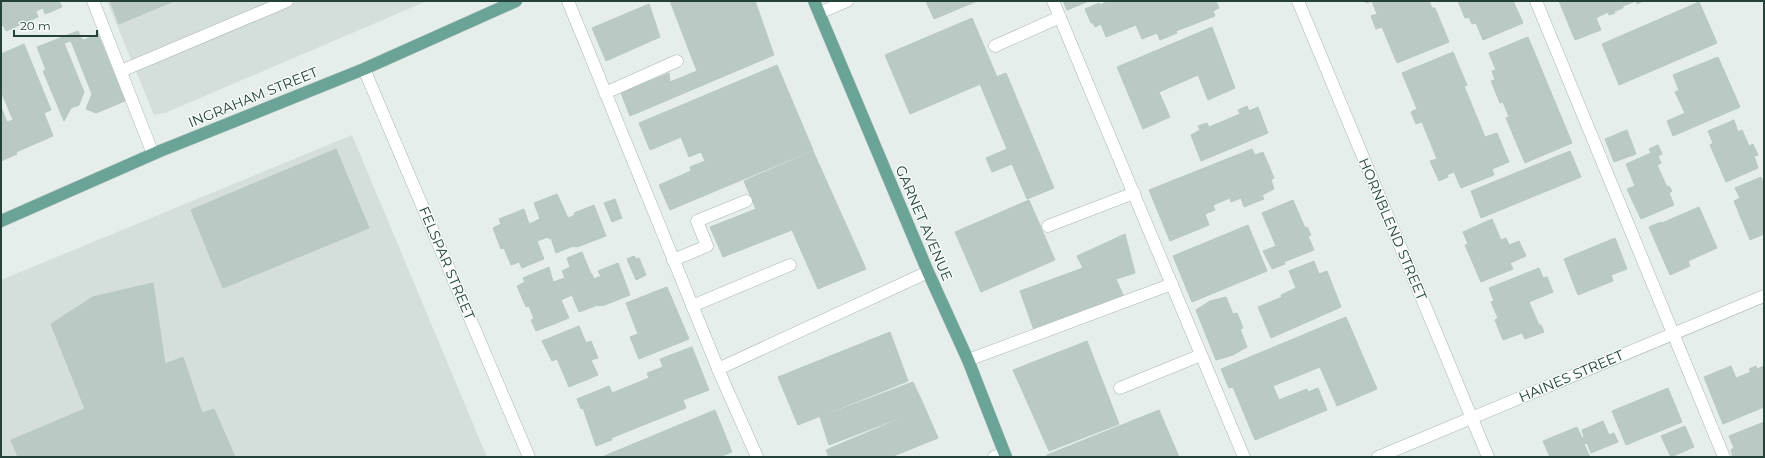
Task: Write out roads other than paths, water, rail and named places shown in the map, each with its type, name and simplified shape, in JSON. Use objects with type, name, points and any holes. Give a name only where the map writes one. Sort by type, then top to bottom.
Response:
[{"type":"main road","name":"INGRAHAM STREET","points":[[1,220],[153,154],[364,69],[516,1]]},
{"type":"main road","name":"GARNET AVENUE","points":[[814,1],[928,272],[968,360],[1001,456]]},
{"type":"street","points":[[93,1],[153,154]]},
{"type":"street","points":[[121,71],[287,1]]},
{"type":"street","points":[[568,1],[692,306],[756,457]]},
{"type":"street","points":[[819,13],[847,1]]},
{"type":"street","points":[[1053,1],[1244,457]]},
{"type":"street","name":"HORNBLEND STREET","points":[[1298,1],[1488,457]]},
{"type":"street","points":[[1536,1],[1724,457]]},
{"type":"street","points":[[995,46],[1060,17]]},
{"type":"street","points":[[605,93],[677,61]]},
{"type":"street","name":"FELSPAR STREET","points":[[364,69],[530,457]]},
{"type":"street","points":[[1048,226],[1134,193]]},
{"type":"street","points":[[674,260],[707,246],[697,221],[746,201]]},
{"type":"street","points":[[692,306],[790,265]]},
{"type":"street","points":[[718,369],[928,272]]},
{"type":"street","points":[[968,360],[1172,284]]},
{"type":"street","name":"HAINES STREET","points":[[1378,457],[1764,296]]},
{"type":"street","points":[[1120,388],[1201,354]]}]
